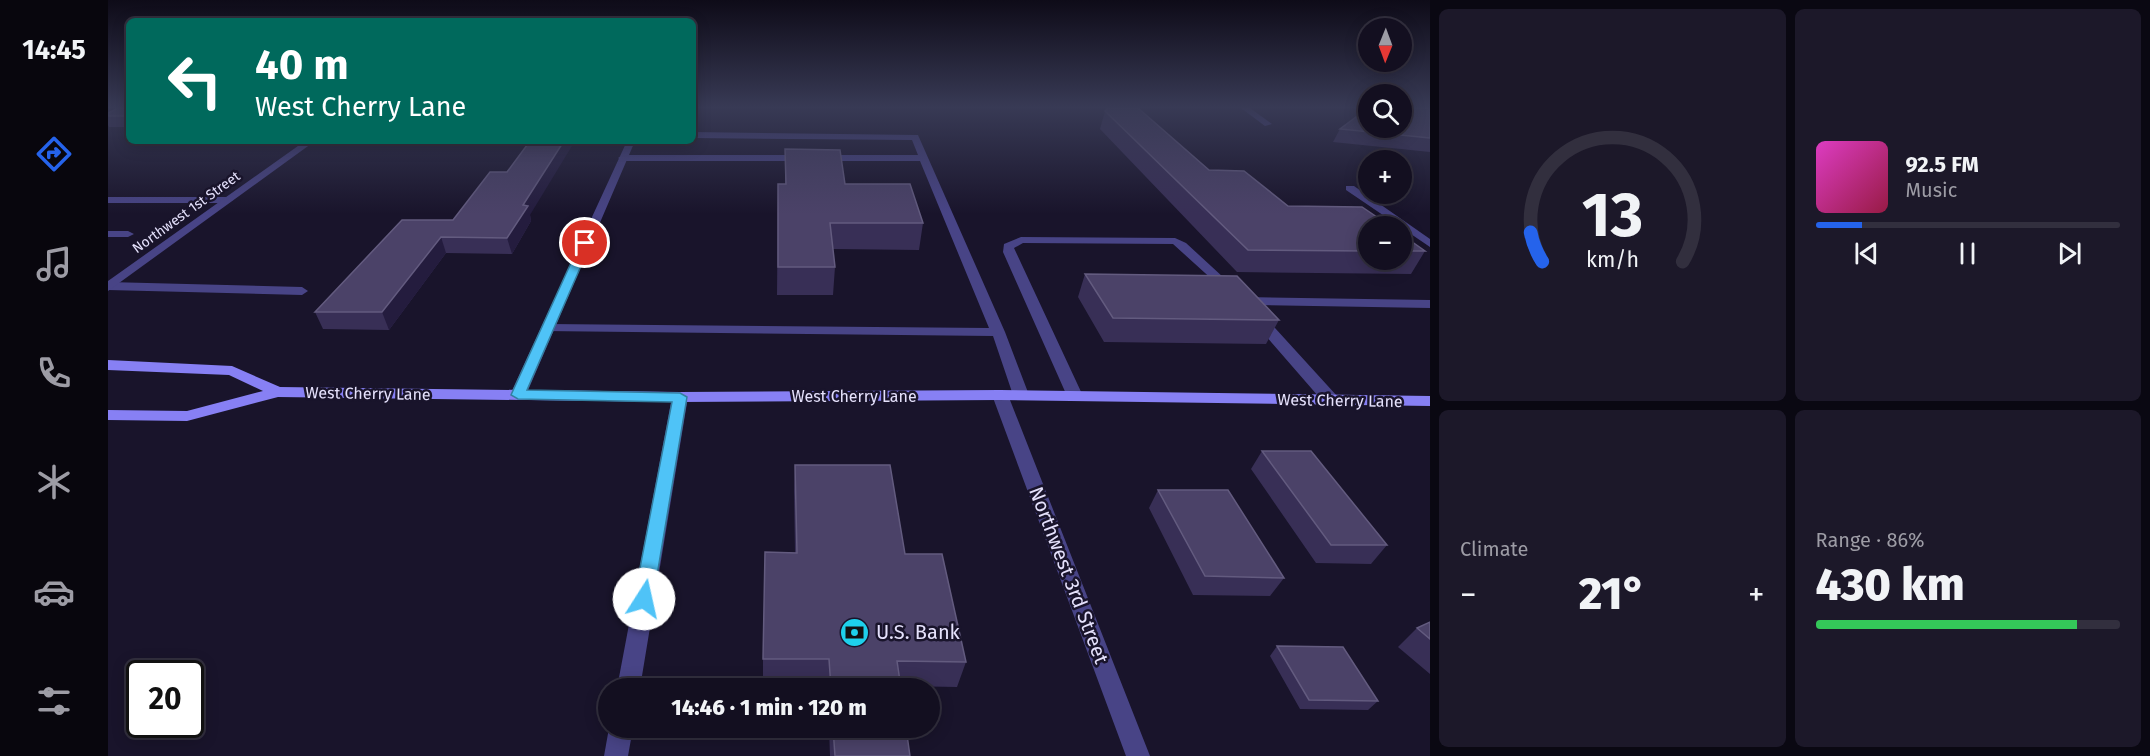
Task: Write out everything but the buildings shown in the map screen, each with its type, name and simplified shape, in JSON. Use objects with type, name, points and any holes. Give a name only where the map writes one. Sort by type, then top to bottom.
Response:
[{"type":"main road","name":"West Cherry Lane","points":[[108,365],[232,371],[278,392]]},
{"type":"main road","name":"West Cherry Lane","points":[[108,415],[187,416],[278,392],[680,397],[1021,395],[1430,401]]},
{"type":"street","points":[[918,143],[998,332],[1021,395]]},
{"type":"street","name":"Northwest 1st Street","points":[[108,286],[307,144]]},
{"type":"street","points":[[518,395],[630,144]]},
{"type":"street","points":[[623,158],[924,158]]},
{"type":"street","points":[[1350,188],[1430,244]]},
{"type":"street","points":[[108,200],[228,200]]},
{"type":"street","points":[[108,234],[128,234]]},
{"type":"street","points":[[1075,396],[1009,252],[1008,246],[1013,242],[1021,240],[1175,242],[1182,245],[1243,301],[1331,400]]},
{"type":"street","points":[[108,286],[302,291]]},
{"type":"street","points":[[1243,301],[1430,304]]},
{"type":"street","points":[[548,328],[998,332]]},
{"type":"street","name":"Northwest 3rd Street","points":[[1000,395],[1138,756]]},
{"type":"street","points":[[630,678],[680,397]]},
{"type":"street","points":[[616,756],[619,738]]},
{"type":"place","name":"U.S. Bank","points":[[855,632]]},
{"type":"route","points":[[585,243],[518,395],[680,397],[644,599]]}]
